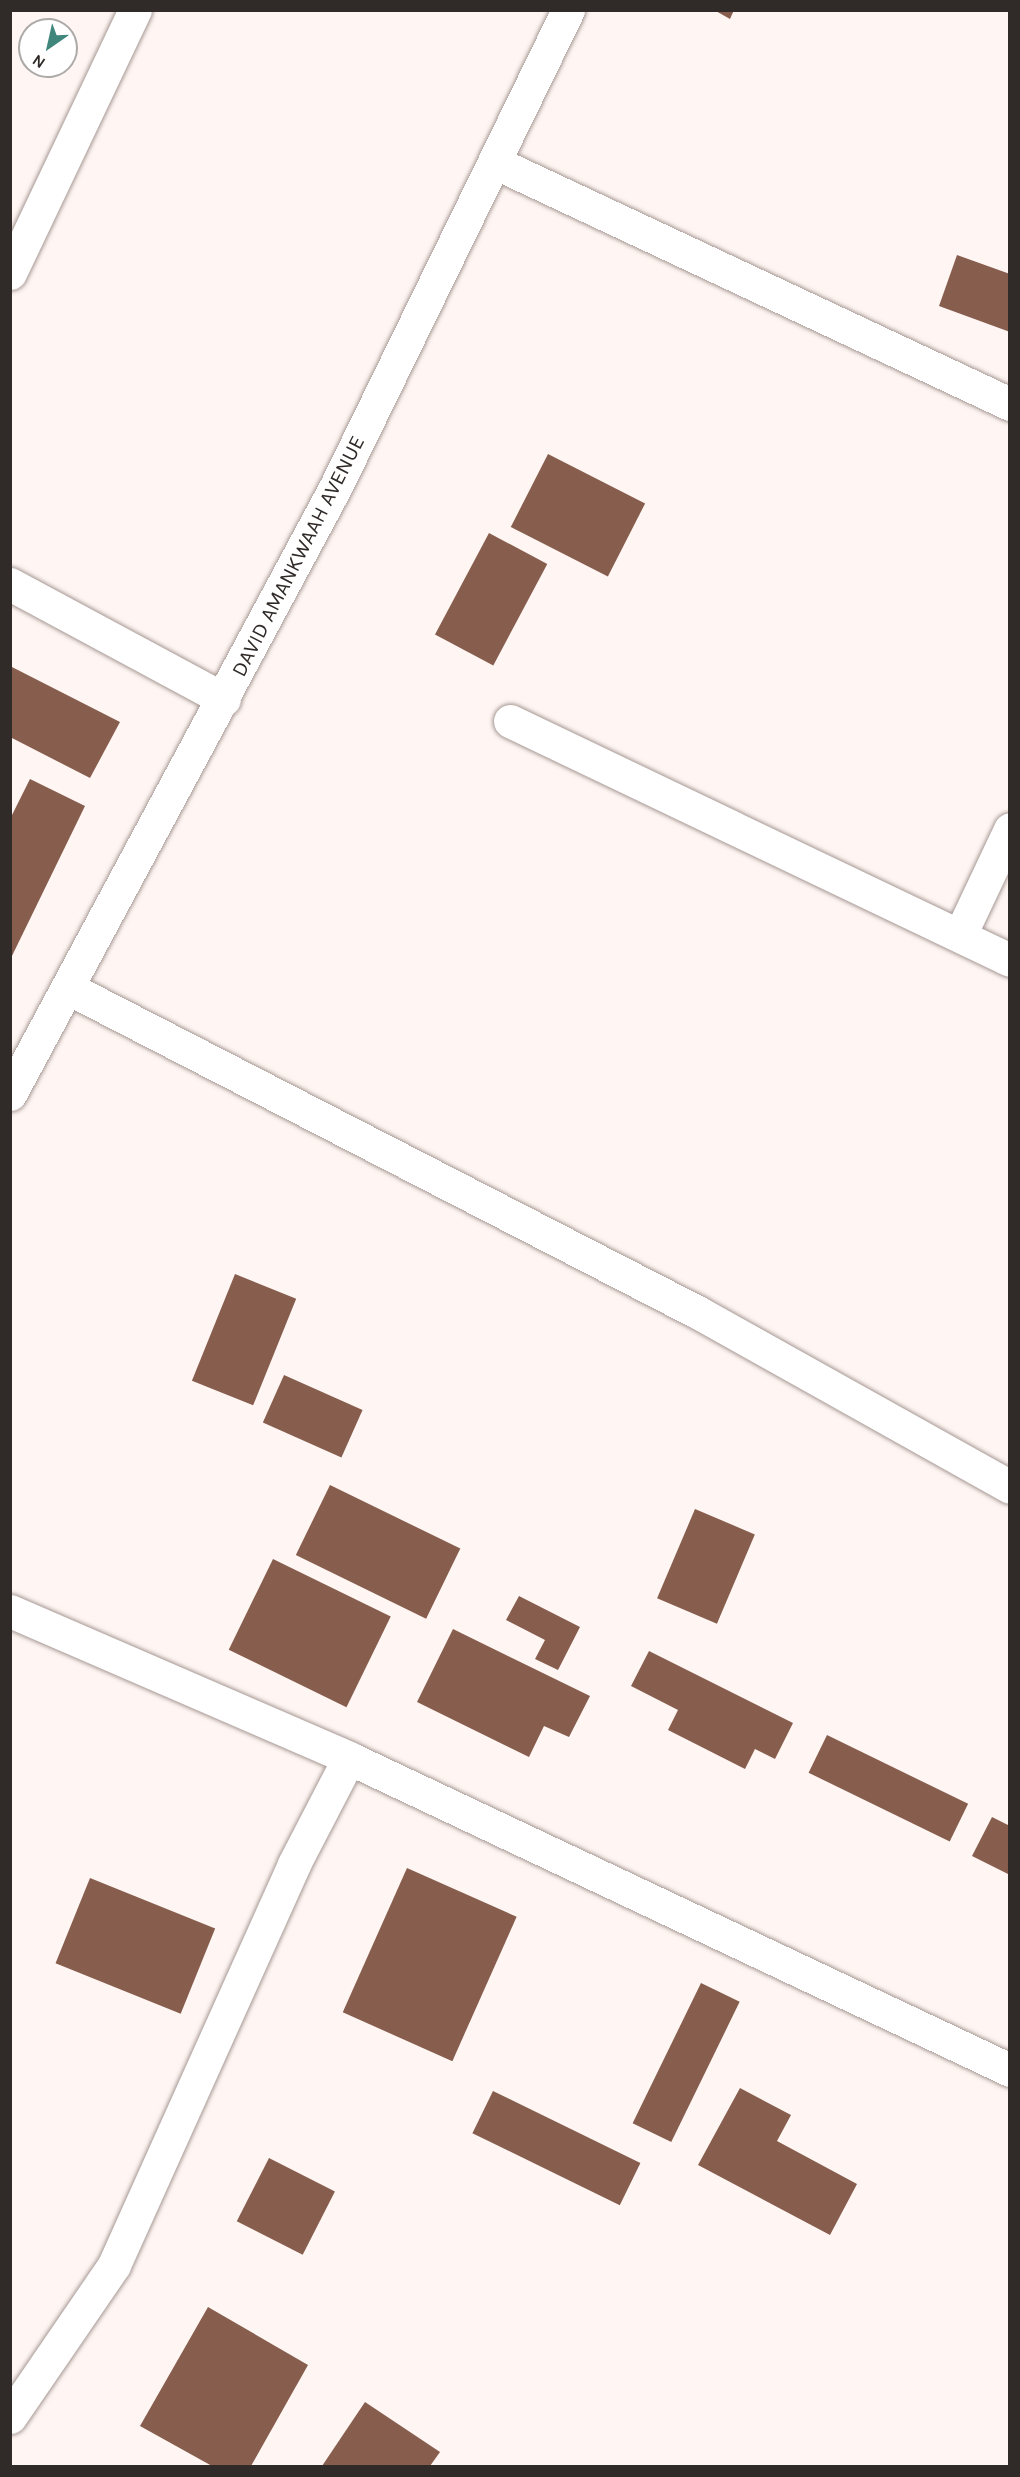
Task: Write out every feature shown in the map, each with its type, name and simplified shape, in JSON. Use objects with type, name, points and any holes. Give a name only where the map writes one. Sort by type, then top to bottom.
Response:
[{"type":"street","points":[[10,273],[135,10]]},
{"type":"street","name":"DAVID AMANKWAAH AVENUE","points":[[10,1094],[70,989],[335,488],[568,10]]},
{"type":"street","points":[[494,162],[1010,404]]},
{"type":"street","points":[[10,584],[224,699]]},
{"type":"street","points":[[510,721],[1010,960]]},
{"type":"street","points":[[960,935],[1010,829]]},
{"type":"street","points":[[70,989],[699,1312],[1010,1487]]},
{"type":"street","points":[[10,1611],[349,1758],[1010,2070]]},
{"type":"street","points":[[10,2417],[114,2265],[294,1864],[349,1758]]},
{"type":"building","points":[[714,10],[734,10],[730,19]]},
{"type":"building","points":[[957,255],[1010,274],[1010,332],[939,306]]},
{"type":"building","points":[[548,454],[645,503],[608,577],[511,527]]},
{"type":"building","points":[[489,533],[547,564],[493,666],[435,635]]},
{"type":"building","points":[[10,666],[120,722],[90,778],[10,737]]},
{"type":"building","points":[[30,779],[85,806],[10,960],[10,819]]},
{"type":"building","points":[[235,1274],[296,1299],[253,1405],[192,1381]]},
{"type":"building","points":[[284,1375],[363,1410],[341,1457],[263,1423]]},
{"type":"building","points":[[330,1485],[460,1549],[426,1619],[296,1555]]},
{"type":"building","points":[[695,1509],[755,1534],[717,1624],[657,1598]]},
{"type":"building","points":[[273,1559],[391,1616],[346,1707],[229,1650]]},
{"type":"building","points":[[519,1596],[580,1627],[558,1670],[535,1659],[545,1640],[506,1620]]},
{"type":"building","points":[[453,1629],[590,1696],[569,1737],[544,1726],[529,1757],[417,1702]]},
{"type":"building","points":[[649,1651],[793,1723],[775,1759],[755,1749],[745,1769],[668,1730],[678,1710],[631,1686]]},
{"type":"building","points":[[827,1735],[968,1804],[950,1842],[809,1773]]},
{"type":"building","points":[[992,1817],[1010,1826],[1010,1875],[972,1856]]},
{"type":"building","points":[[407,1868],[517,1917],[452,2061],[343,2012]]},
{"type":"building","points":[[90,1878],[215,1929],[181,2014],[56,1963]]},
{"type":"building","points":[[701,1983],[740,2002],[671,2142],[633,2123]]},
{"type":"building","points":[[740,2088],[791,2115],[777,2141],[857,2184],[830,2235],[698,2165]]},
{"type":"building","points":[[493,2091],[640,2163],[620,2205],[472,2133]]},
{"type":"building","points":[[269,2158],[335,2192],[303,2255],[237,2221]]},
{"type":"building","points":[[208,2307],[308,2365],[251,2466],[212,2466],[140,2426]]},
{"type":"building","points":[[365,2402],[440,2452],[430,2466],[322,2466]]}]
